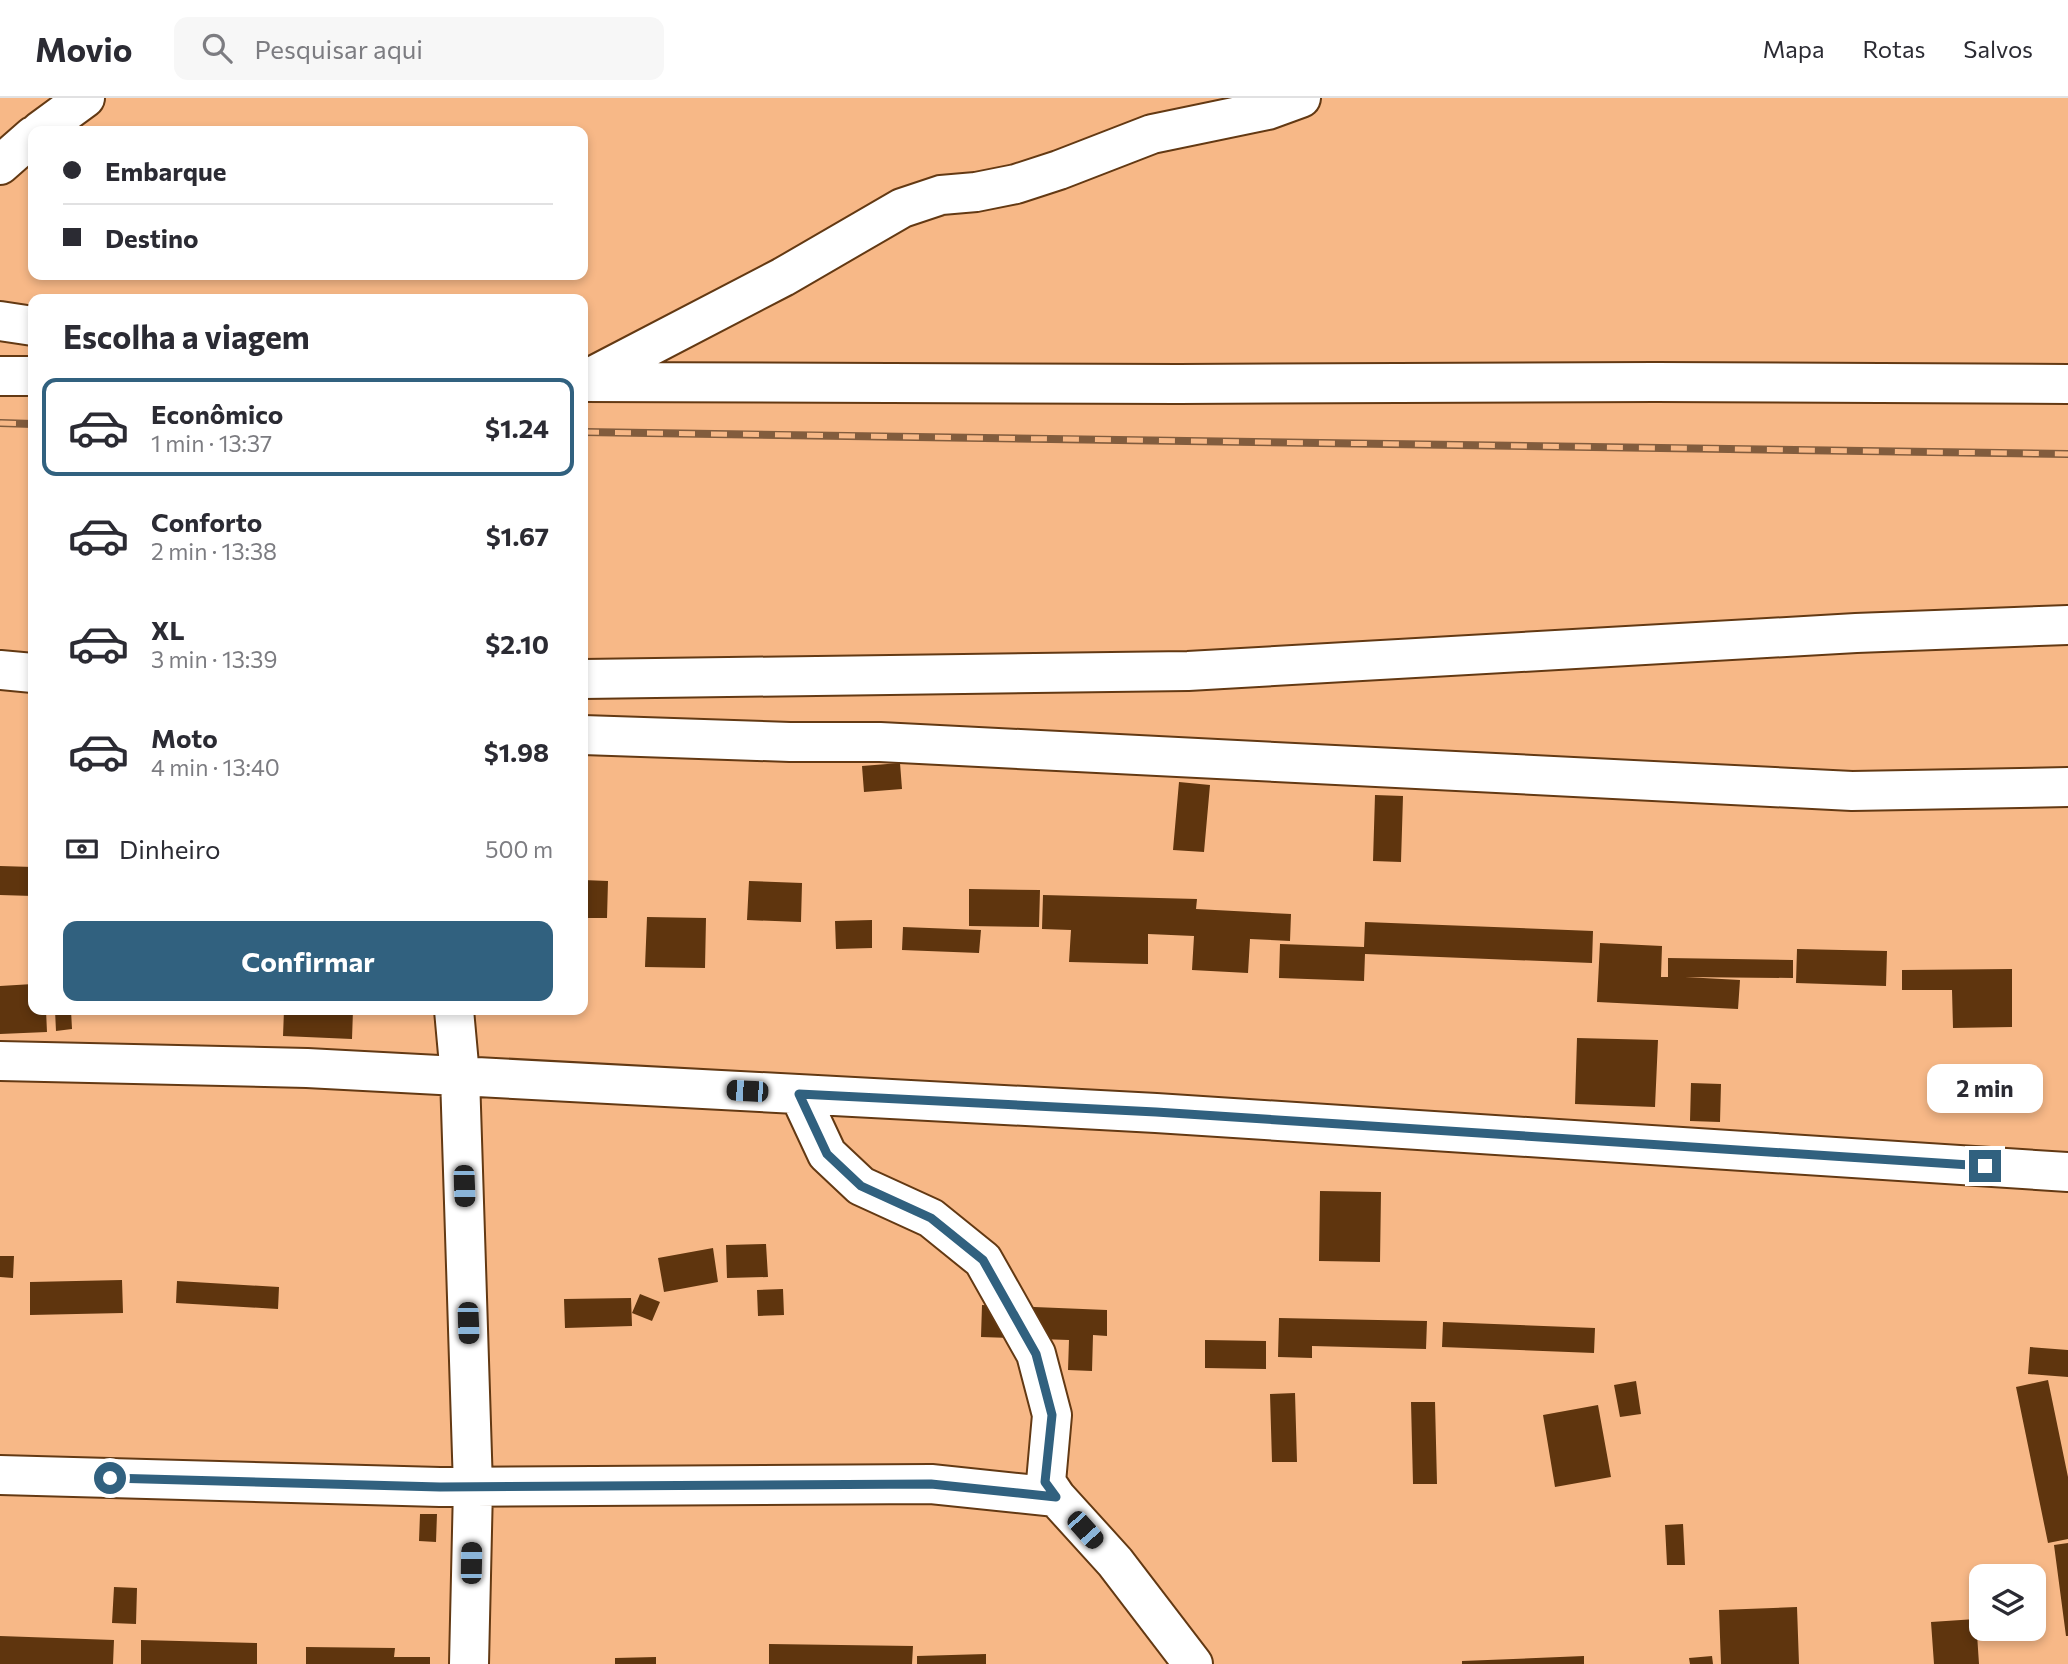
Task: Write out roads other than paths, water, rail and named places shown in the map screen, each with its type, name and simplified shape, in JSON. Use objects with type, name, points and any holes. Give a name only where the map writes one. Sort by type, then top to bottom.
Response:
[{"type":"street","points":[[47,126],[85,98]]},
{"type":"street","points":[[588,379],[783,277],[902,208],[941,195],[976,192],[1016,184],[1152,134],[1268,110],[1301,98]]},
{"type":"street","points":[[0,165],[28,140]]},
{"type":"street","points":[[0,321],[28,325]]},
{"type":"street","points":[[0,376],[28,376]]},
{"type":"street","points":[[588,382],[2068,384]]},
{"type":"street","points":[[588,679],[1188,671],[1856,633],[2068,625]]},
{"type":"street","points":[[0,670],[28,673]]},
{"type":"street","points":[[588,735],[790,742],[880,742],[1852,791],[2068,787]]},
{"type":"street","points":[[454,1015],[460,1076],[473,1487],[469,1664]]},
{"type":"street","points":[[0,1061],[307,1068],[1156,1112],[2068,1171]]},
{"type":"street","points":[[799,1094],[827,1154],[861,1186],[931,1218],[983,1260],[1036,1354],[1052,1415],[1045,1482],[1115,1562],[1193,1664]]},
{"type":"street","points":[[0,1475],[473,1487],[931,1484],[1056,1497]]},
{"type":"railway","points":[[0,423],[28,424]]},
{"type":"railway","points":[[588,432],[2068,454]]}]
